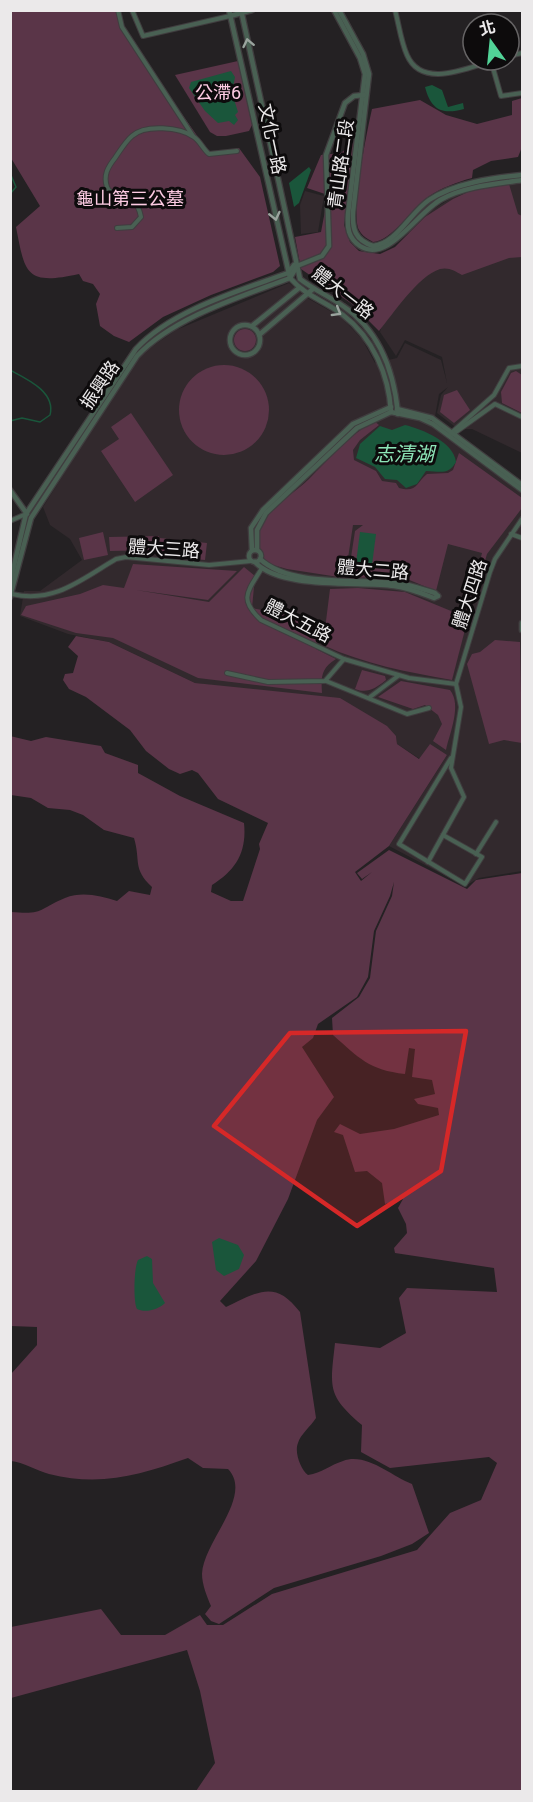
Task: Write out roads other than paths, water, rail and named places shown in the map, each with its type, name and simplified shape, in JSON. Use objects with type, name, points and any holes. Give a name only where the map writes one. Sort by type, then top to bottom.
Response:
[{"type":"street","points":[[118,10],[122,27],[194,137],[209,154],[237,151]]},
{"type":"street","points":[[132,10],[143,36],[230,13],[252,10]]},
{"type":"street","name":"青山路二段","points":[[334,10],[360,57],[365,74],[365,95],[352,222],[356,234],[366,243],[381,245],[388,241],[414,212],[444,192],[522,175]]},
{"type":"street","name":"青山路二段","points":[[339,10],[366,60],[369,74],[347,224],[351,237],[363,248],[377,250],[390,246],[429,206],[444,198],[490,184],[522,180]]},
{"type":"street","points":[[395,10],[406,54],[419,69],[429,74],[442,74],[461,69]]},
{"type":"street","name":"文化一路","points":[[242,12],[296,265]]},
{"type":"street","name":"文化一路","points":[[230,13],[289,275]]},
{"type":"street","points":[[496,72],[501,96],[522,93]]},
{"type":"street","points":[[289,275],[296,265],[315,257],[327,245],[324,153],[340,105],[347,96],[365,95]]},
{"type":"street","points":[[117,228],[132,227],[141,218],[135,201],[129,196],[111,193],[107,189],[105,176],[108,166],[133,134],[158,129],[194,137]]},
{"type":"street","name":"體大一路","points":[[296,265],[300,279],[344,307],[373,336],[389,368],[398,411]]},
{"type":"street","name":"體大一路","points":[[289,275],[307,295],[342,314],[368,340],[380,361],[391,410]]},
{"type":"street","name":"振興路","points":[[10,583],[26,514],[121,368],[141,344],[174,320],[289,275]]},
{"type":"street","name":"振興路","points":[[11,595],[31,518],[125,372],[150,342],[173,327],[289,275]]},
{"type":"street","points":[[252,327],[299,288]]},
{"type":"street","points":[[259,335],[313,289]]},
{"type":"street","points":[[243,325],[252,327],[259,335],[259,346],[252,354],[242,356],[233,351],[229,342],[231,333],[243,325]]},
{"type":"street","points":[[451,434],[494,395],[509,368],[522,366]]},
{"type":"street","points":[[451,434],[495,404],[522,417]]},
{"type":"street","points":[[254,550],[251,528],[263,510],[354,424],[391,410],[432,418],[522,488]]},
{"type":"street","points":[[10,490],[31,518]]},
{"type":"street","points":[[10,521],[26,514]]},
{"type":"street","name":"體大四路","points":[[456,684],[490,572],[522,519]]},
{"type":"street","points":[[511,534],[522,538]]},
{"type":"street","points":[[254,550],[260,553],[255,560],[249,555],[254,550]]},
{"type":"street","name":"體大三路","points":[[11,595],[39,597],[60,593],[116,559],[126,557],[210,565],[255,560]]},
{"type":"street","name":"體大二路","points":[[255,560],[286,573],[320,579],[397,583],[413,586],[438,596],[434,598],[393,586],[315,582],[282,576],[262,568],[255,560]]},
{"type":"street","name":"體大五路","points":[[262,568],[248,591],[246,602],[251,611],[261,620],[344,659],[399,675],[456,684]]},
{"type":"street","points":[[522,623],[522,630]]},
{"type":"street","name":"體大五路","points":[[325,681],[344,659]]},
{"type":"street","points":[[227,673],[268,682],[325,681],[370,697],[407,714],[429,708]]},
{"type":"street","points":[[370,697],[399,675]]},
{"type":"street","points":[[443,835],[482,857],[465,884],[399,844],[451,758],[461,707],[456,684]]},
{"type":"street","points":[[428,862],[464,797],[455,777],[451,758]]},
{"type":"street","points":[[476,854],[496,822]]},
{"type":"water","points":[[231,71],[235,77],[232,93],[238,112],[235,115],[238,120],[234,125],[229,121],[218,123],[205,111],[189,88],[191,82]]},
{"type":"water","points":[[432,85],[442,90],[448,107],[463,103],[464,109],[444,111],[434,106],[425,87]]},
{"type":"water","points":[[309,167],[311,170],[299,203],[294,207],[289,183]]},
{"type":"water","name":"志清湖","points":[[405,425],[436,437],[450,448],[456,462],[453,466],[443,472],[426,471],[417,484],[406,488],[397,480],[385,479],[375,467],[356,458],[360,444],[380,426],[392,430]]},
{"type":"water","points":[[360,532],[376,534],[372,565],[356,563]]},
{"type":"water","points":[[219,1238],[238,1245],[244,1255],[239,1269],[224,1276],[216,1270],[212,1242]]},
{"type":"water","points":[[147,1256],[152,1259],[153,1283],[165,1303],[155,1309],[144,1311],[137,1309],[135,1277],[138,1260]]},
{"type":"waterway","points":[[10,173],[16,187],[10,194]]},
{"type":"waterway","points":[[10,370],[39,387],[49,400],[51,407],[50,415],[40,422],[22,418],[10,421]]},
{"type":"park label","name":"公滯6","points":[[218,93]]},
{"type":"park label","name":"龜山第三公墓","points":[[130,199]]}]
